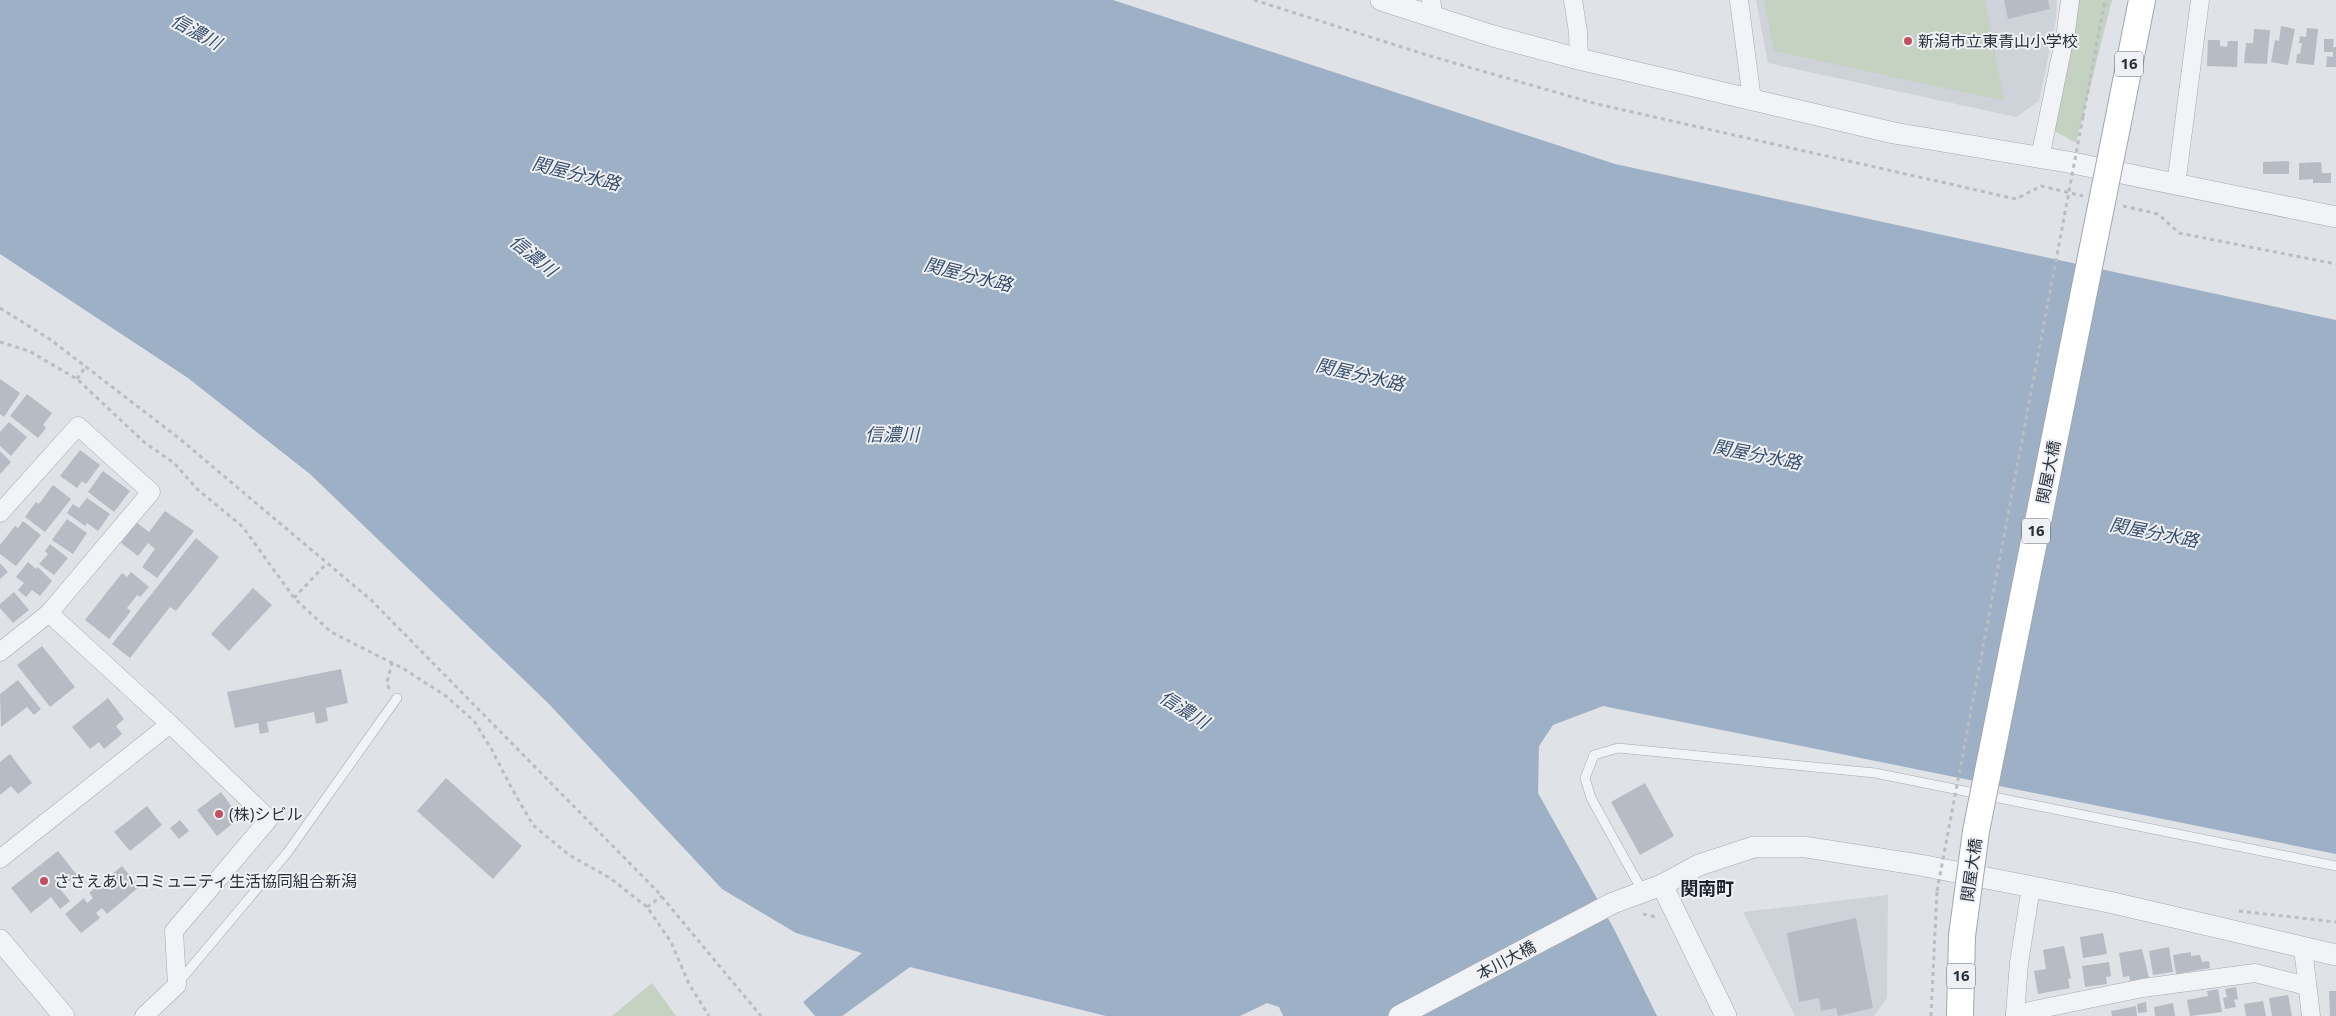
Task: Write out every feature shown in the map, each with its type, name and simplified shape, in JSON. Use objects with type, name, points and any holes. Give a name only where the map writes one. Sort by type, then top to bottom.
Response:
[{"type":"main road","name":"関屋大橋","points":[[1960,1016],[1962,936],[1976,831],[2142,0]]},
{"type":"street","points":[[1381,0],[1433,8],[1579,59],[1894,133],[2040,158],[2336,217]]},
{"type":"street","points":[[1573,0],[1578,32],[1579,59]]},
{"type":"street","points":[[1739,0],[1752,100]]},
{"type":"street","points":[[2040,158],[2066,31],[2070,0]]},
{"type":"street","points":[[2176,185],[2200,0]]},
{"type":"street","points":[[0,513],[78,426],[151,492],[49,613],[0,652]]},
{"type":"street","points":[[49,613],[170,724],[269,819],[174,931],[176,985],[144,1016]]},
{"type":"street","points":[[0,859],[170,724]]},
{"type":"street","name":"本川大橋","points":[[1399,1016],[1614,903],[1652,888],[1699,865],[1754,846],[1805,847],[1920,865],[2109,902],[2336,955]]},
{"type":"street","points":[[2031,887],[2019,963],[2015,1015],[2143,988],[2254,974],[2307,986]]},
{"type":"street","points":[[1652,888],[1726,1016]]},
{"type":"street","points":[[0,940],[64,1016]]},
{"type":"street","points":[[2303,948],[2311,1016]]},
{"type":"lane","points":[[176,985],[287,852],[397,698]]},
{"type":"lane","points":[[1652,888],[1591,798],[1585,778],[1594,755],[1618,748],[1875,773],[2336,866]]},
{"type":"path","points":[[1254,0],[1430,56],[1606,106],[2016,200],[2041,186],[2090,198]]},
{"type":"path","points":[[1931,1016],[1937,891],[2105,0]]},
{"type":"path","points":[[2119,205],[2158,214],[2179,233],[2336,264]]},
{"type":"path","points":[[0,308],[51,340],[180,439],[371,600],[662,896],[761,1016]]},
{"type":"path","points":[[0,342],[29,351],[77,379],[144,442],[174,463],[198,488],[243,527],[294,598],[331,632],[392,663],[446,696],[474,721],[534,825],[569,854],[610,878],[647,906],[672,942],[688,984],[709,1016]]},
{"type":"path","points":[[77,379],[86,366]]},
{"type":"path","points":[[294,598],[327,563]]},
{"type":"path","points":[[392,663],[387,682],[390,692],[397,698]]},
{"type":"path","points":[[647,906],[662,896]]},
{"type":"path","points":[[1636,914],[1649,914],[1657,918],[1662,924]]},
{"type":"shaded area","name":"新潟市立東青山小学校","points":[[1756,0],[2057,0],[2056,19],[2039,101],[2016,117],[1768,63]]},
{"type":"shaded area","points":[[1888,895],[1887,998],[1874,1016],[1795,1016],[1743,912]]},
{"type":"green space","name":"新潟市立東青山小学校","points":[[1764,0],[1985,0],[2004,101],[1774,51]]},
{"type":"green space","points":[[2073,0],[2112,0],[2076,143],[2051,129]]},
{"type":"green space","points":[[652,983],[676,1016],[612,1016]]},
{"type":"water","name":"信濃川","points":[[0,0],[1113,0],[1615,164],[2336,320],[2336,854],[1603,706],[1553,725],[1539,746],[1538,793],[1614,929],[1657,1016],[1283,1016],[1279,1007],[1267,1003],[1240,1016],[1106,1016],[910,967],[842,1016],[815,1016],[803,1002],[862,953],[796,933],[722,889],[549,704],[310,474],[188,378],[0,254]]},
{"type":"building","points":[[2004,0],[2048,0],[2050,9],[2008,19]]},
{"type":"building","points":[[2281,26],[2295,29],[2288,65],[2271,62],[2275,40],[2279,41]]},
{"type":"building","points":[[2307,28],[2318,29],[2314,65],[2296,63],[2297,54],[2300,54],[2302,43],[2299,43],[2300,36],[2306,37]]},
{"type":"building","points":[[2254,29],[2270,30],[2267,64],[2244,63],[2246,43],[2253,43]]},
{"type":"building","points":[[2324,39],[2334,39],[2333,47],[2336,47],[2336,67],[2326,67],[2327,56],[2333,57],[2333,52],[2324,52]]},
{"type":"building","points":[[2208,40],[2220,40],[2220,46],[2227,47],[2228,41],[2238,41],[2237,67],[2207,66]]},
{"type":"building","points":[[2289,161],[2289,174],[2263,174],[2263,162]]},
{"type":"building","points":[[2321,162],[2322,173],[2331,173],[2331,183],[2313,183],[2313,179],[2299,180],[2299,163]]},
{"type":"building","points":[[0,379],[20,393],[4,417],[0,414]]},
{"type":"building","points":[[27,394],[52,413],[43,425],[46,428],[38,438],[10,416]]},
{"type":"building","points":[[9,422],[27,437],[11,456],[0,446],[0,432]]},
{"type":"building","points":[[80,450],[100,465],[86,484],[82,481],[77,488],[60,476]]},
{"type":"building","points":[[0,451],[11,462],[0,474]]},
{"type":"building","points":[[103,471],[130,491],[114,512],[88,492]]},
{"type":"building","points":[[53,485],[71,499],[45,532],[25,517],[36,502],[39,504]]},
{"type":"building","points":[[87,498],[110,514],[98,531],[87,523],[85,526],[67,513],[73,504],[79,508]]},
{"type":"building","points":[[165,511],[194,531],[157,578],[142,567],[155,549],[148,543],[138,556],[121,543],[136,522],[149,532]]},
{"type":"building","points":[[67,519],[87,533],[73,554],[52,540]]},
{"type":"building","points":[[23,521],[41,535],[16,566],[0,554],[0,545],[15,526],[18,528]]},
{"type":"building","points":[[196,538],[219,557],[176,611],[170,607],[130,658],[112,644]]},
{"type":"building","points":[[50,544],[68,558],[54,575],[39,564],[48,554],[45,551]]},
{"type":"building","points":[[28,562],[36,569],[38,567],[52,581],[40,596],[32,590],[26,597],[18,590],[24,583],[16,577]]},
{"type":"building","points":[[0,563],[8,572],[0,579]]},
{"type":"building","points":[[131,572],[149,587],[140,597],[137,595],[127,608],[131,611],[109,639],[85,620],[122,573],[127,577]]},
{"type":"building","points":[[253,588],[272,605],[229,651],[211,634]]},
{"type":"building","points":[[14,592],[29,610],[13,623],[0,608],[0,604]]},
{"type":"building","points":[[42,646],[75,687],[50,707],[17,665]]},
{"type":"building","points":[[341,669],[348,703],[326,708],[328,721],[316,724],[314,712],[267,722],[269,732],[260,734],[258,723],[235,728],[227,692]]},
{"type":"building","points":[[18,680],[41,709],[34,715],[27,707],[1,727],[0,694]]},
{"type":"building","points":[[108,698],[124,719],[116,726],[122,734],[104,749],[99,742],[90,749],[72,727]]},
{"type":"building","points":[[10,754],[32,783],[18,794],[11,786],[0,795],[0,762]]},
{"type":"building","points":[[446,778],[522,846],[493,879],[417,811]]},
{"type":"building","points":[[1645,783],[1674,836],[1640,855],[1611,802]]},
{"type":"building","name":"(株)シビル","points":[[221,792],[240,818],[217,836],[197,810]]},
{"type":"building","points":[[147,806],[162,825],[130,851],[114,832]]},
{"type":"building","points":[[180,820],[189,831],[179,839],[170,828]]},
{"type":"building","name":"ささえあいコミュニティ生活協同組合新潟","points":[[58,851],[77,875],[60,889],[70,901],[60,909],[51,897],[31,913],[11,888]]},
{"type":"building","points":[[122,866],[139,887],[107,914],[102,908],[96,913],[100,918],[81,933],[65,914],[84,898],[87,903],[93,898],[89,893]]},
{"type":"building","points":[[1856,918],[1873,1008],[1838,1016],[1836,1008],[1821,1011],[1819,998],[1799,1002],[1787,933]]},
{"type":"building","points":[[2103,933],[2107,954],[2083,958],[2080,937]]},
{"type":"building","points":[[2064,946],[2071,978],[2068,979],[2070,988],[2038,994],[2034,971],[2046,969],[2043,950]]},
{"type":"building","points":[[2169,947],[2173,972],[2153,975],[2149,951]]},
{"type":"building","points":[[2142,949],[2149,978],[2130,981],[2129,976],[2123,977],[2119,953]]},
{"type":"building","points":[[2191,952],[2191,956],[2200,955],[2202,962],[2209,961],[2210,968],[2176,974],[2173,955]]},
{"type":"building","points":[[2109,962],[2111,976],[2106,977],[2107,984],[2085,987],[2082,966]]},
{"type":"building","points":[[2236,987],[2238,999],[2234,1000],[2236,1007],[2225,1009],[2223,998],[2227,997],[2225,989]]},
{"type":"building","points":[[2218,989],[2222,1012],[2190,1016],[2187,1000],[2208,996],[2207,991]]},
{"type":"building","points":[[2329,991],[2336,991],[2336,1016],[2330,1016]]},
{"type":"building","points":[[2288,995],[2292,1016],[2272,1016],[2269,998]]},
{"type":"building","points":[[2263,1001],[2266,1016],[2246,1016],[2244,1004]]},
{"type":"building","points":[[2146,1002],[2147,1012],[2138,1013],[2137,1004]]},
{"type":"building","points":[[2173,1003],[2175,1016],[2155,1016],[2154,1007]]},
{"type":"building","points":[[2136,1006],[2137,1016],[2112,1016],[2111,1011]]},
{"type":"place","name":"新潟市立東青山小学校","points":[[1908,41]]},
{"type":"place","name":"(株)シビル","points":[[219,814]]},
{"type":"place","name":"ささえあいコミュニティ生活協同組合新潟","points":[[44,881]]},
{"type":"district","name":"関南町","points":[[1707,889]]},
{"type":"water label","name":"関屋分水路","points":[[576,174]]},
{"type":"water label","name":"関屋分水路","points":[[968,275]]},
{"type":"water label","name":"関屋分水路","points":[[1360,375]]},
{"type":"water label","name":"関屋分水路","points":[[1757,455]]},
{"type":"water label","name":"関屋分水路","points":[[2154,533]]}]
